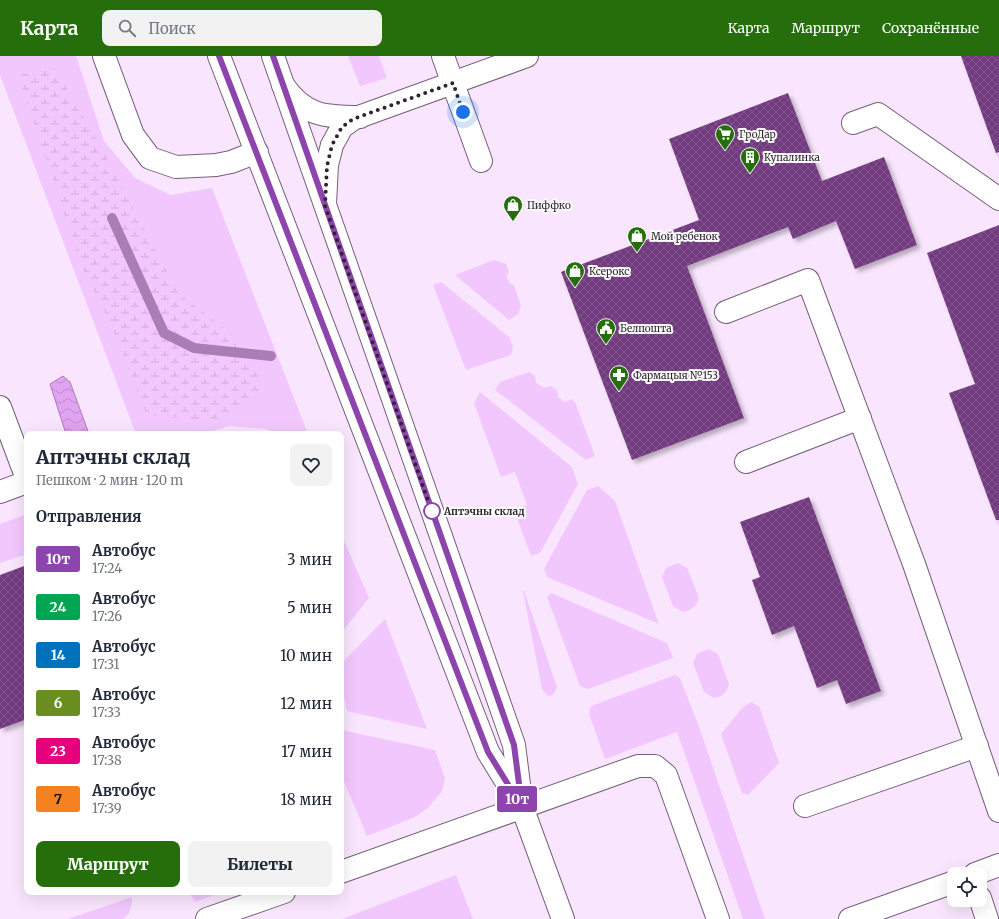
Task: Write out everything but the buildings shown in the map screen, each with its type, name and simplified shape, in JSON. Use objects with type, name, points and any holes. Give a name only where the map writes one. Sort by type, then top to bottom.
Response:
[{"type":"main road","points":[[104,56],[133,135],[150,158],[176,167],[216,165],[231,162],[257,152]]},
{"type":"main road","points":[[219,56],[488,752],[522,807],[563,919]]},
{"type":"main road","points":[[272,56],[514,745],[522,807]]},
{"type":"main road","points":[[443,56],[481,161]]},
{"type":"main road","points":[[325,206],[327,166],[332,145],[342,127],[353,119],[527,56]]},
{"type":"main road","points":[[282,83],[290,96],[299,104],[317,113],[333,117],[360,117]]},
{"type":"main road","points":[[853,123],[878,114],[999,199]]},
{"type":"main road","points":[[726,312],[808,280],[914,564],[999,811]]},
{"type":"main road","points":[[0,407],[24,473]]},
{"type":"main road","points":[[746,462],[860,418]]},
{"type":"main road","points":[[0,492],[24,482]]},
{"type":"main road","points":[[805,806],[977,746]]},
{"type":"main road","points":[[344,871],[638,766],[655,766],[666,775],[718,919]]},
{"type":"main road","points":[[987,870],[999,865]]},
{"type":"main road","points":[[850,919],[947,884]]},
{"type":"main road","points":[[207,919],[275,895]]},
{"type":"main road","points":[[983,907],[988,919]]},
{"type":"green space","points":[[0,56],[76,56],[104,141],[135,178],[171,195],[212,188],[307,431],[271,431],[266,429],[229,426],[213,431],[135,431],[0,75]]},
{"type":"green space","points":[[348,56],[379,56],[387,78],[360,86]]},
{"type":"green space","points":[[55,68],[98,142],[179,294],[238,339],[266,392],[212,421],[147,415],[108,318],[82,267],[18,75]]},
{"type":"green space","points":[[494,260],[506,264],[509,272],[506,276],[510,284],[514,285],[521,306],[518,314],[509,320],[455,275]]},
{"type":"green space","points":[[441,282],[509,337],[513,346],[511,355],[466,370],[433,285]]},
{"type":"green space","points":[[529,372],[535,376],[536,383],[544,388],[551,386],[557,390],[558,397],[565,402],[571,399],[575,402],[595,456],[586,460],[495,390],[500,382]]},
{"type":"green space","points":[[480,392],[572,467],[578,484],[540,553],[531,556],[514,510],[527,505],[515,472],[501,477],[474,403]]},
{"type":"green space","points":[[598,486],[615,501],[659,624],[547,577],[544,569],[587,490]]},
{"type":"green space","points":[[24,515],[24,555],[0,563],[0,524]]},
{"type":"green space","points":[[344,541],[369,598],[344,629]]},
{"type":"green space","points":[[678,563],[687,568],[699,598],[693,608],[683,612],[673,606],[662,577],[666,568]]},
{"type":"green space","points":[[523,591],[557,687],[556,691],[550,696],[548,696],[542,689]]},
{"type":"green space","points":[[551,593],[667,643],[673,658],[588,689],[580,686],[547,597]]},
{"type":"green space","points":[[385,619],[427,729],[347,711],[344,696],[344,661]]},
{"type":"green space","points":[[709,649],[718,654],[729,684],[724,694],[714,698],[704,692],[693,663],[697,654]]},
{"type":"green space","points":[[675,675],[680,678],[698,724],[765,919],[743,919],[677,732],[605,759],[589,714],[591,706]]},
{"type":"green space","points":[[751,702],[759,706],[779,763],[748,795],[742,793],[721,734],[743,707]]},
{"type":"green space","points":[[344,731],[435,750],[445,779],[442,791],[428,808],[413,818],[367,836],[344,781]]},
{"type":"green space","points":[[456,875],[473,919],[342,919]]},
{"type":"green space","points":[[191,895],[215,895],[195,902]]},
{"type":"green space","points":[[132,897],[129,912],[122,919],[68,919]]},
{"type":"water","points":[[63,376],[70,382],[88,431],[65,431],[50,384]]},
{"type":"waterway","points":[[112,218],[164,333],[194,348],[271,356]]},
{"type":"bus line","name":"10т","points":[[219,56],[488,752],[522,807],[514,745],[273,56]]},
{"type":"place","name":"ГроДар","points":[[725,151]]},
{"type":"place","name":"Купалинка","points":[[750,174]]},
{"type":"place","name":"Пиффко","points":[[513,222]]},
{"type":"place","name":"Мой ребенок","points":[[637,253]]},
{"type":"place","name":"Ксерокс","points":[[575,288]]},
{"type":"place","name":"Белпошта","points":[[606,345]]},
{"type":"place","name":"Фармацыя №153","points":[[619,392]]},
{"type":"place","name":"Аптэчны склад","points":[[432,511]]},
{"type":"route","points":[[432,511],[433,515],[325,206],[327,166],[332,145],[342,127],[353,119],[453,83],[463,112]]}]
